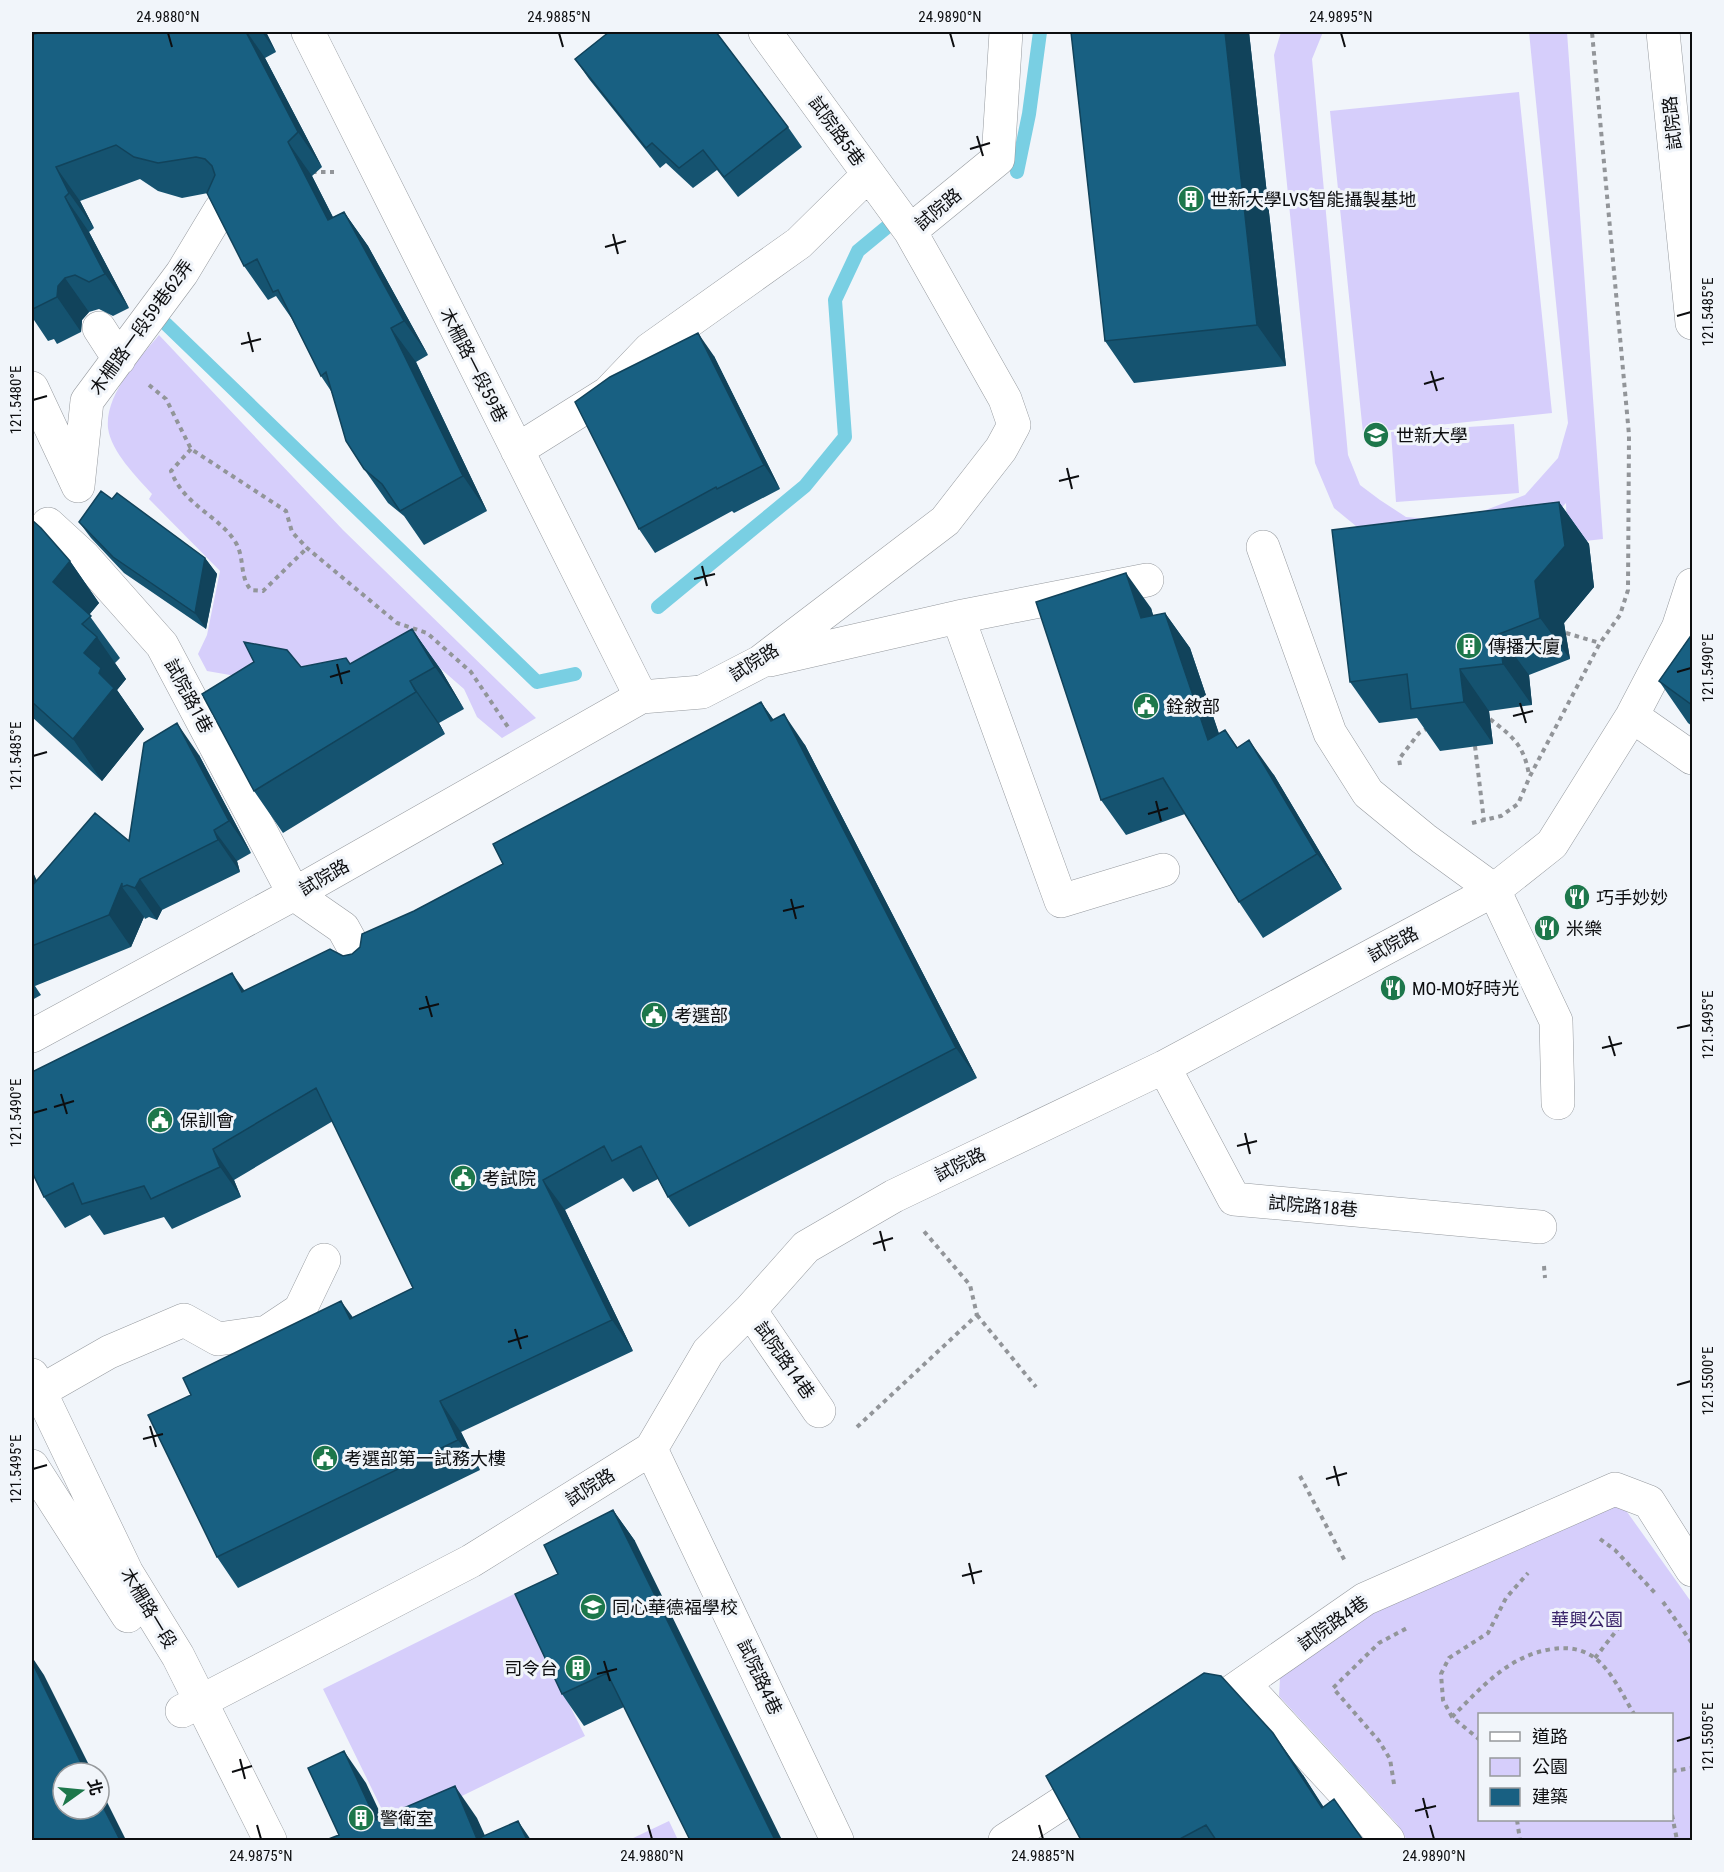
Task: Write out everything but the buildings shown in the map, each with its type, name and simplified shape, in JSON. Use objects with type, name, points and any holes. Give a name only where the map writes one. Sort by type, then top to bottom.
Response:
[{"type":"street","name":"木柵路一段59巷","points":[[308,32],[641,698]]},
{"type":"street","name":"試院路5巷","points":[[765,32],[910,231]]},
{"type":"street","name":"試院路","points":[[32,1036],[294,894],[641,698],[702,692],[759,662],[945,521],[1001,449],[1014,425],[1005,399],[910,231],[998,159],[1006,32]]},
{"type":"street","name":"試院路","points":[[1663,32],[1688,245],[1692,323]]},
{"type":"street","points":[[517,450],[608,393],[651,349],[799,243],[868,175]]},
{"type":"street","name":"木柵路一段59巷62弄","points":[[78,486],[87,401],[182,273],[220,210]]},
{"type":"street","points":[[99,328],[119,359]]},
{"type":"street","points":[[32,388],[78,486],[40,532]]},
{"type":"street","name":"試院路1巷","points":[[40,532],[84,557],[162,645],[294,894]]},
{"type":"street","points":[[1263,547],[1330,733],[1368,792],[1425,839],[1494,890],[1556,1021],[1558,1103]]},
{"type":"street","points":[[759,662],[958,617],[1147,580]]},
{"type":"street","name":"試院路","points":[[192,1706],[471,1561],[651,1449],[708,1352],[750,1310],[806,1247],[894,1196],[1164,1067],[1494,890],[1552,844],[1632,716],[1678,628],[1692,585]]},
{"type":"street","points":[[958,617],[1060,901],[1163,870]]},
{"type":"street","points":[[1632,716],[1692,758]]},
{"type":"street","points":[[294,894],[343,928],[365,968]]},
{"type":"street","name":"試院路18巷","points":[[1164,1067],[1234,1199],[1540,1227]]},
{"type":"street","points":[[34,1387],[184,1320],[218,1340],[267,1332],[300,1310],[324,1260]]},
{"type":"street","name":"試院路14巷","points":[[750,1310],[819,1411]]},
{"type":"street","name":"木柵路一段","points":[[34,1387],[127,1574],[178,1656],[192,1706],[247,1840]]},
{"type":"street","name":"試院路4巷","points":[[651,1449],[837,1840]]},
{"type":"street","name":"木柵路一段","points":[[32,1466],[159,1666],[192,1706],[270,1840]]},
{"type":"street","name":"試院路4巷","points":[[1175,1730],[1245,1685],[1365,1599],[1615,1490],[1649,1502],[1692,1569]]},
{"type":"street","points":[[1245,1685],[1388,1840]]},
{"type":"street","points":[[1005,1840],[1125,1763]]},
{"type":"path","points":[[1425,839],[1433,829],[1501,816],[1518,804],[1530,776],[1600,643],[1620,615],[1628,591],[1629,435],[1592,32]]},
{"type":"path","points":[[308,172],[331,173]]},
{"type":"path","points":[[119,359],[166,399],[191,449],[286,511],[292,532],[307,548],[396,623],[427,633],[471,672],[512,733]]},
{"type":"path","points":[[191,449],[171,471],[177,487],[235,541],[242,557],[243,580],[251,590],[263,591],[307,548]]},
{"type":"path","points":[[1566,633],[1600,643]]},
{"type":"path","points":[[1490,719],[1511,735],[1525,753],[1530,776]]},
{"type":"path","points":[[1475,746],[1484,821]]},
{"type":"path","points":[[1391,752],[1399,759]]},
{"type":"path","points":[[894,1196],[970,1285],[977,1315],[1036,1387]]},
{"type":"path","points":[[858,1427],[977,1315]]},
{"type":"path","points":[[1300,1476],[1365,1599]]},
{"type":"path","points":[[1598,1538],[1615,1550],[1668,1606],[1692,1643]]},
{"type":"path","points":[[1478,1739],[1452,1717],[1443,1700],[1441,1674],[1449,1658],[1488,1633],[1506,1598],[1532,1570]]},
{"type":"path","points":[[1394,1789],[1390,1759],[1333,1688],[1379,1643],[1417,1623]]},
{"type":"path","points":[[1595,1658],[1620,1626]]},
{"type":"path","points":[[1452,1717],[1502,1668],[1532,1652],[1570,1646],[1595,1658],[1611,1676],[1633,1713]]},
{"type":"path","points":[[1673,1772],[1692,1768]]},
{"type":"path","points":[[1517,1821],[1520,1840]]},
{"type":"path","points":[[1672,1821],[1677,1840]]},
{"type":"green space","points":[[1281,32],[1323,32],[1312,59],[1348,455],[1360,485],[1380,500],[1406,517],[1441,520],[1470,516],[1525,495],[1558,458],[1568,423],[1529,32],[1567,32],[1603,539],[1567,543],[1566,503],[1541,529],[1362,531],[1334,508],[1315,463],[1274,55]]},
{"type":"green space","points":[[1519,92],[1552,413],[1363,433],[1330,111]]},
{"type":"green space","points":[[159,335],[343,530],[536,718],[502,738],[477,717],[464,689],[425,655],[318,690],[207,671],[198,654],[207,635],[220,571],[149,499],[152,494],[119,455],[108,428],[112,402],[118,390],[133,366]]},
{"type":"green space","points":[[1514,424],[1519,493],[1396,502],[1391,432]]},
{"type":"green space","name":"華興公園","points":[[1608,1505],[1625,1509],[1692,1603],[1692,1840],[1407,1840],[1397,1824],[1279,1696],[1280,1678],[1374,1611]]},
{"type":"green space","points":[[514,1594],[585,1736],[392,1830],[323,1689]]},
{"type":"green space","points":[[669,1821],[678,1840],[629,1840]]},
{"type":"waterway","points":[[1017,172],[1029,114],[1040,32]]},
{"type":"waterway","points":[[658,607],[805,486],[845,437],[835,300],[858,251],[887,227]]},
{"type":"waterway","points":[[166,324],[537,682],[575,674]]},
{"type":"place","name":"世新大學LVS智能攝製基地","points":[[1191,199]]},
{"type":"place","name":"世新大學","points":[[1376,435]]},
{"type":"place","name":"傳播大廈","points":[[1469,646]]},
{"type":"place","name":"銓敘部","points":[[1146,706]]},
{"type":"place","name":"巧手妙妙","points":[[1577,897]]},
{"type":"place","name":"米樂","points":[[1547,928]]},
{"type":"place","name":"MO-MO好時光","points":[[1393,988]]},
{"type":"place","name":"考選部","points":[[654,1015]]},
{"type":"place","name":"保訓會","points":[[160,1120]]},
{"type":"place","name":"考試院","points":[[463,1178]]},
{"type":"place","name":"考選部第一試務大樓","points":[[325,1458]]},
{"type":"place","name":"同心華德福學校","points":[[593,1607]]},
{"type":"place","name":"司令台","points":[[578,1668]]},
{"type":"place","name":"警衛室","points":[[361,1818]]}]
